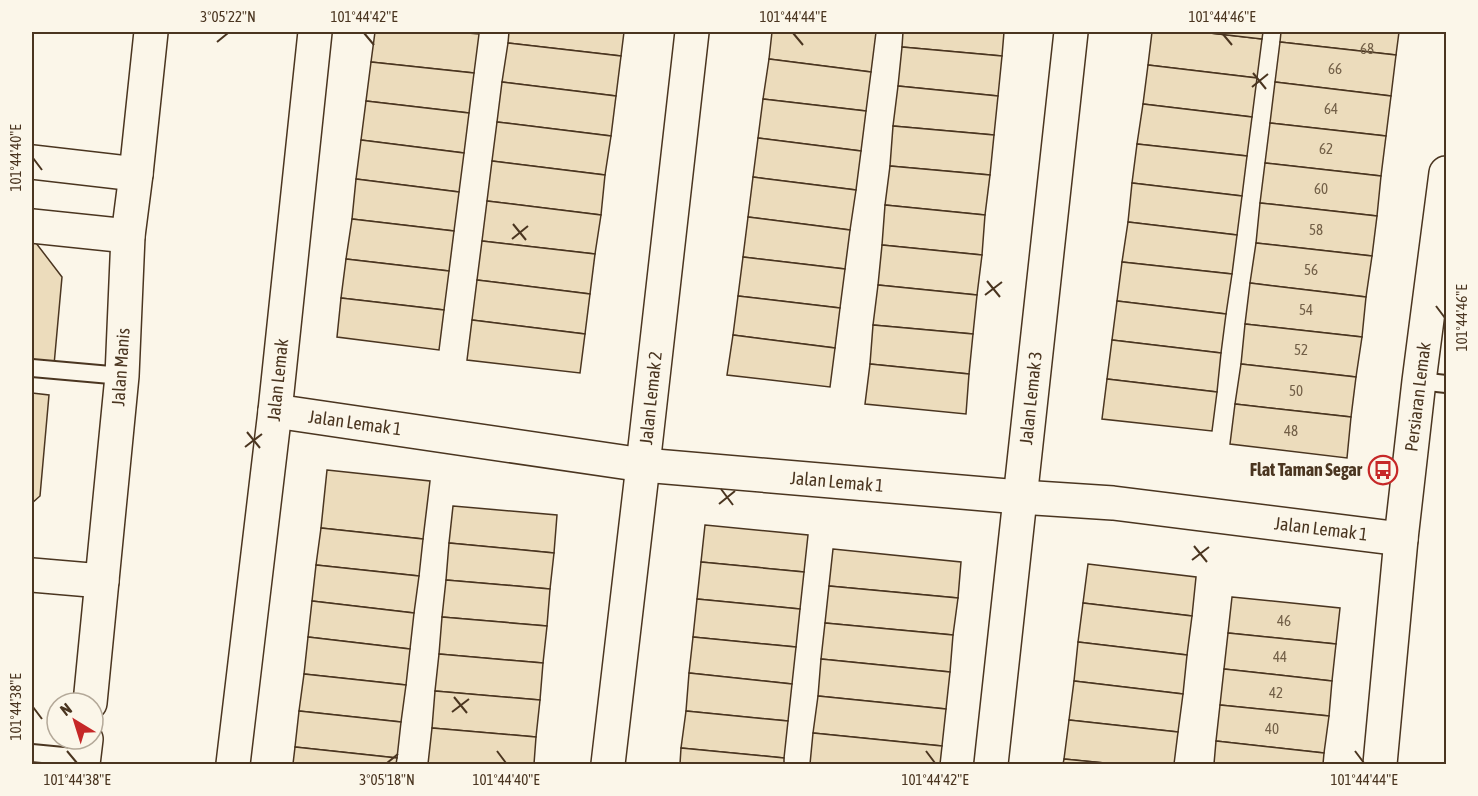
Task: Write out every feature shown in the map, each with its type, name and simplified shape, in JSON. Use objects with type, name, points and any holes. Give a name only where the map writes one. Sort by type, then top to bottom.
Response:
[{"type":"street","name":"Jalan Manis","points":[[91,691],[122,376],[128,236],[151,32]]},
{"type":"street","name":"Jalan Lemak","points":[[233,765],[275,411],[315,32]]},
{"type":"street","name":"Jalan Lemak 2","points":[[608,765],[692,32]]},
{"type":"street","name":"Jalan Lemak 3","points":[[991,765],[1071,32]]},
{"type":"street","points":[[32,162],[136,174]]},
{"type":"street","name":"Persiaran Lemak","points":[[1380,765],[1401,539],[1433,383],[1446,173]]},
{"type":"street","points":[[32,226],[128,236]]},
{"type":"street","name":"Jalan Lemak 1","points":[[275,411],[643,465],[1113,503],[1401,539]]},
{"type":"street","points":[[32,574],[102,581]]},
{"type":"lane","points":[[32,368],[122,376]]},
{"type":"lane","points":[[32,753],[84,754]]},
{"type":"building","points":[[375,32],[479,34],[474,73],[371,62]]},
{"type":"building","points":[[509,32],[624,32],[621,56],[508,43]]},
{"type":"building","points":[[772,32],[876,32],[871,72],[769,59]]},
{"type":"building","points":[[903,32],[1004,32],[1002,56],[902,47]]},
{"type":"building","points":[[1152,32],[1201,32],[1262,39],[1257,78],[1148,65]]},
{"type":"building","points":[[1201,32],[1263,32],[1262,39]]},
{"type":"building","points":[[1281,32],[1399,32],[1396,55],[1280,42]]},
{"type":"building","points":[[1280,42],[1396,55],[1391,96],[1275,82]]},
{"type":"building","points":[[508,43],[621,56],[616,96],[502,82]]},
{"type":"building","points":[[902,47],[1002,56],[998,96],[898,86]]},
{"type":"building","points":[[769,59],[871,72],[866,111],[763,99]]},
{"type":"building","points":[[371,62],[474,73],[469,113],[366,101]]},
{"type":"building","points":[[1148,65],[1257,78],[1252,117],[1143,104]]},
{"type":"building","points":[[502,82],[616,96],[611,136],[497,122]]},
{"type":"building","points":[[1275,82],[1391,96],[1386,136],[1270,123]]},
{"type":"building","points":[[898,86],[998,96],[994,135],[893,126]]},
{"type":"building","points":[[763,99],[866,111],[861,151],[758,138]]},
{"type":"building","points":[[366,101],[469,113],[464,153],[361,140]]},
{"type":"building","points":[[1143,104],[1252,117],[1247,156],[1137,144]]},
{"type":"building","points":[[497,122],[611,136],[605,175],[492,161]]},
{"type":"building","points":[[1270,123],[1386,136],[1381,176],[1265,163]]},
{"type":"building","points":[[893,126],[994,135],[990,175],[890,166]]},
{"type":"building","points":[[758,138],[861,151],[856,190],[753,177]]},
{"type":"building","points":[[361,140],[464,153],[459,192],[356,179]]},
{"type":"building","points":[[1137,144],[1247,156],[1242,196],[1132,183]]},
{"type":"building","points":[[492,161],[605,175],[601,215],[487,201]]},
{"type":"building","points":[[1265,163],[1381,176],[1377,216],[1260,203]]},
{"type":"building","points":[[890,166],[990,175],[985,215],[885,205]]},
{"type":"building","points":[[753,177],[856,190],[850,230],[748,217]]},
{"type":"building","points":[[356,179],[459,192],[454,231],[352,219]]},
{"type":"building","points":[[1132,183],[1242,196],[1237,235],[1128,222]]},
{"type":"building","points":[[487,201],[601,215],[595,254],[482,241]]},
{"type":"building","points":[[1260,203],[1377,216],[1372,256],[1256,243]]},
{"type":"building","points":[[885,205],[985,215],[982,255],[882,245]]},
{"type":"building","points":[[748,217],[850,230],[845,269],[743,257]]},
{"type":"building","points":[[352,219],[454,231],[449,271],[346,259]]},
{"type":"building","points":[[1128,222],[1237,235],[1232,274],[1122,262]]},
{"type":"building","points":[[482,241],[595,254],[590,294],[477,280]]},
{"type":"building","points":[[32,243],[36,243],[62,277],[54,365],[32,363]]},
{"type":"building","points":[[1256,243],[1372,256],[1366,297],[1250,283]]},
{"type":"building","points":[[882,245],[982,255],[977,295],[878,285]]},
{"type":"building","points":[[743,257],[845,269],[840,308],[738,296]]},
{"type":"building","points":[[346,259],[449,271],[444,310],[341,298]]},
{"type":"building","points":[[1122,262],[1232,274],[1226,314],[1117,301]]},
{"type":"building","points":[[477,280],[590,294],[585,334],[472,320]]},
{"type":"building","points":[[1250,283],[1366,297],[1362,337],[1245,324]]},
{"type":"building","points":[[878,285],[977,295],[973,334],[873,325]]},
{"type":"building","points":[[738,296],[840,308],[835,348],[733,335]]},
{"type":"building","points":[[341,298],[444,310],[439,350],[337,337]]},
{"type":"building","points":[[1117,301],[1226,314],[1221,353],[1112,340]]},
{"type":"building","points":[[472,320],[585,334],[580,373],[467,360]]},
{"type":"building","points":[[1245,324],[1362,337],[1356,377],[1241,364]]},
{"type":"building","points":[[873,325],[973,334],[969,374],[870,364]]},
{"type":"building","points":[[733,335],[835,348],[830,387],[727,375]]},
{"type":"building","points":[[1112,340],[1221,353],[1217,392],[1107,379]]},
{"type":"building","points":[[870,364],[969,374],[966,414],[865,404]]},
{"type":"building","points":[[1241,364],[1356,377],[1351,417],[1235,404]]},
{"type":"building","points":[[1107,379],[1217,392],[1212,431],[1102,419]]},
{"type":"building","points":[[32,393],[49,395],[40,496],[32,503]]},
{"type":"building","points":[[1235,404],[1351,417],[1347,458],[1230,444]]},
{"type":"building","points":[[327,470],[430,481],[423,539],[321,528]]},
{"type":"building","points":[[453,506],[557,515],[554,553],[449,543]]},
{"type":"building","points":[[705,525],[808,535],[804,572],[701,562]]},
{"type":"building","points":[[321,528],[423,539],[419,576],[316,565]]},
{"type":"building","points":[[449,543],[554,553],[550,589],[446,580]]},
{"type":"building","points":[[833,549],[961,562],[958,598],[829,586]]},
{"type":"building","points":[[701,562],[804,572],[800,609],[697,599]]},
{"type":"building","points":[[1088,564],[1196,577],[1192,616],[1083,603]]},
{"type":"building","points":[[316,565],[419,576],[414,613],[312,601]]},
{"type":"building","points":[[446,580],[550,589],[547,626],[442,617]]},
{"type":"building","points":[[829,586],[958,598],[953,635],[825,623]]},
{"type":"building","points":[[1232,597],[1340,608],[1336,644],[1228,633]]},
{"type":"building","points":[[697,599],[800,609],[796,647],[693,637]]},
{"type":"building","points":[[312,601],[414,613],[410,649],[308,637]]},
{"type":"building","points":[[1083,603],[1192,616],[1187,655],[1078,642]]},
{"type":"building","points":[[442,617],[547,626],[543,663],[439,654]]},
{"type":"building","points":[[825,623],[953,635],[950,672],[821,659]]},
{"type":"building","points":[[1228,633],[1336,644],[1332,681],[1224,669]]},
{"type":"building","points":[[308,637],[410,649],[406,685],[304,674]]},
{"type":"building","points":[[693,637],[796,647],[792,684],[689,673]]},
{"type":"building","points":[[1078,642],[1187,655],[1183,694],[1074,681]]},
{"type":"building","points":[[439,654],[543,663],[540,700],[435,691]]},
{"type":"building","points":[[821,659],[950,672],[946,709],[818,696]]},
{"type":"building","points":[[1224,669],[1332,681],[1329,716],[1220,705]]},
{"type":"building","points":[[689,673],[792,684],[788,721],[686,711]]},
{"type":"building","points":[[304,674],[406,685],[401,722],[299,711]]},
{"type":"building","points":[[1074,681],[1183,694],[1178,732],[1069,720]]},
{"type":"building","points":[[435,691],[540,700],[536,737],[432,728]]},
{"type":"building","points":[[818,696],[946,709],[942,746],[813,733]]},
{"type":"building","points":[[1220,705],[1329,716],[1324,753],[1216,741]]},
{"type":"building","points":[[299,711],[401,722],[397,758],[295,747]]},
{"type":"building","points":[[686,711],[788,721],[784,758],[681,748]]},
{"type":"building","points":[[1069,720],[1178,732],[1174,764],[1115,764],[1064,759]]},
{"type":"building","points":[[432,728],[536,737],[534,764],[428,764]]},
{"type":"building","points":[[813,733],[942,746],[940,764],[810,764]]},
{"type":"building","points":[[1216,741],[1324,753],[1323,764],[1214,764]]},
{"type":"building","points":[[295,747],[397,758],[396,764],[293,764]]},
{"type":"building","points":[[681,748],[784,758],[784,764],[680,764]]},
{"type":"building","points":[[1064,759],[1115,764],[1063,764]]},
{"type":"place","name":"Flat Taman Segar","points":[[1383,470]]}]
